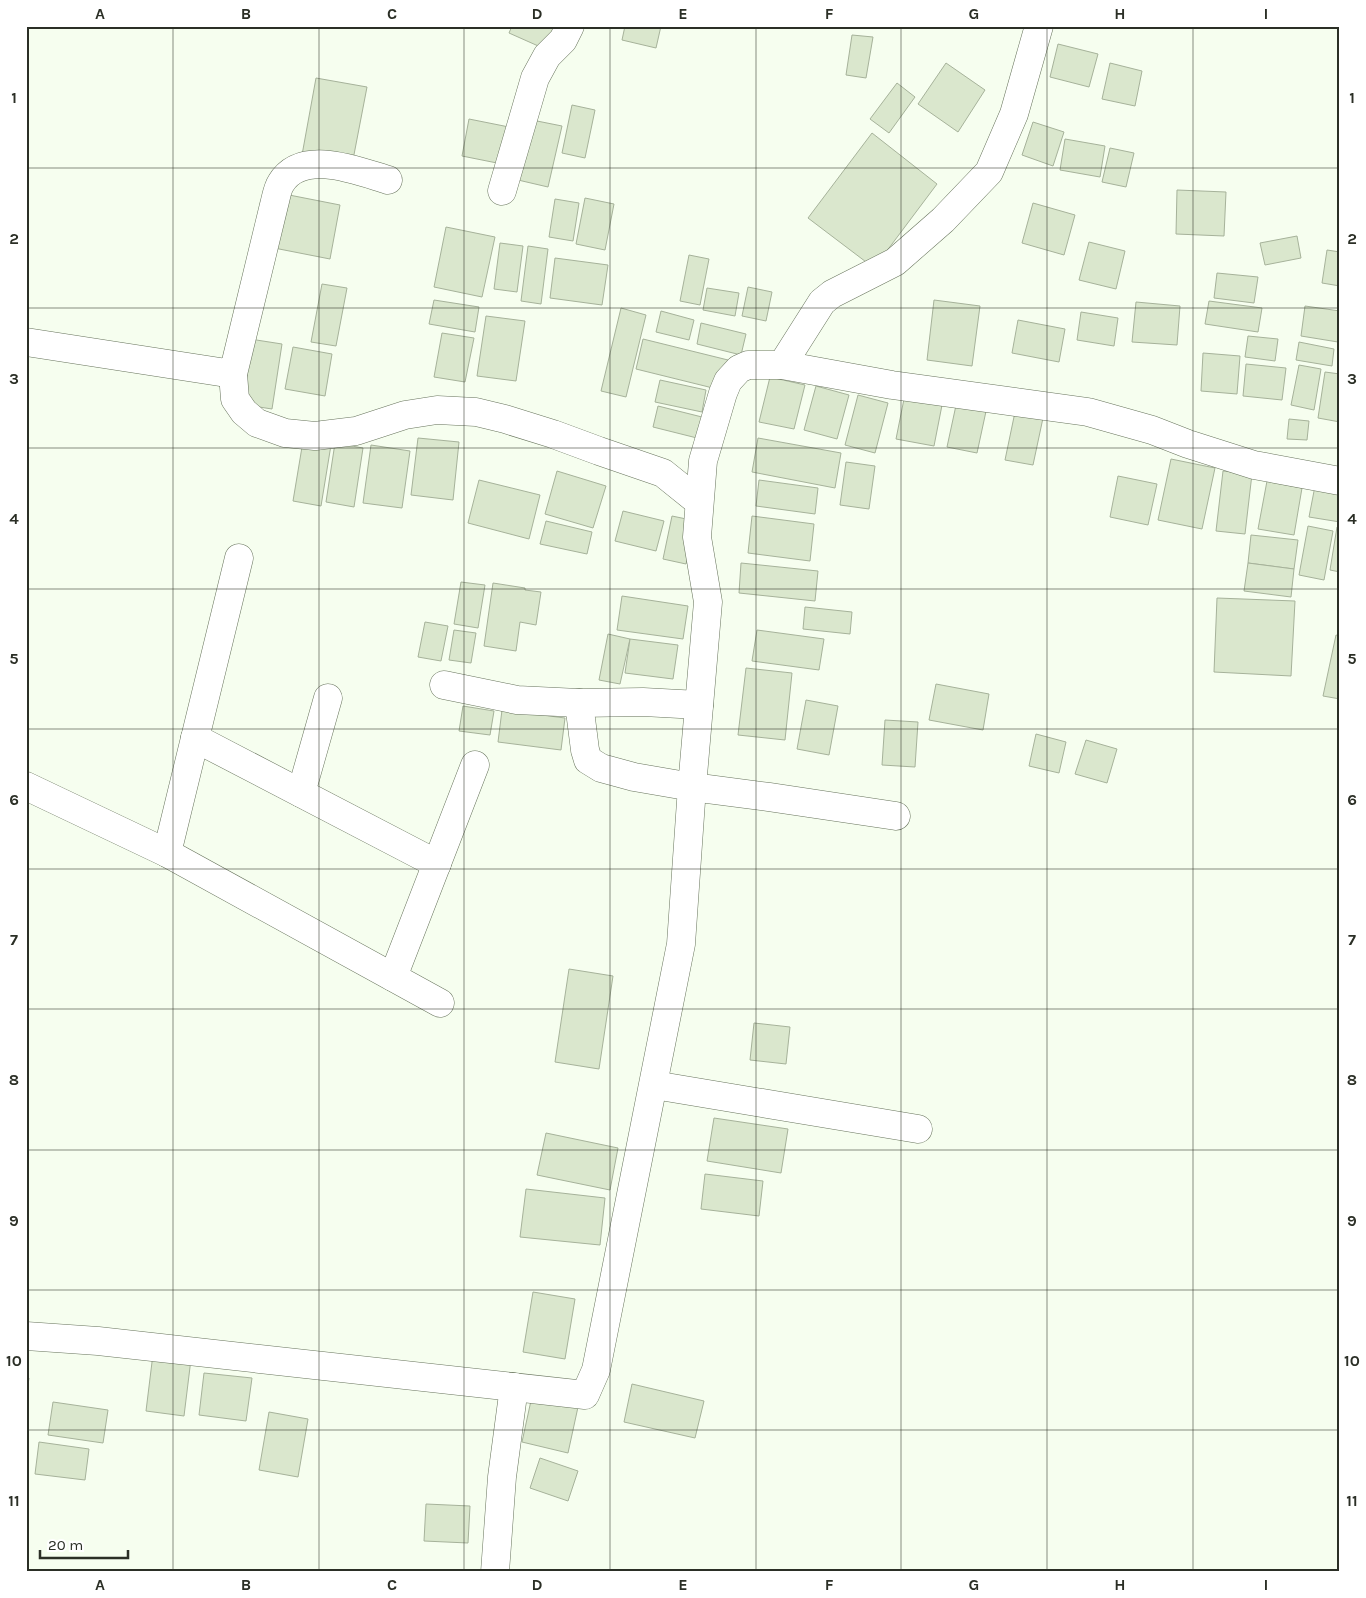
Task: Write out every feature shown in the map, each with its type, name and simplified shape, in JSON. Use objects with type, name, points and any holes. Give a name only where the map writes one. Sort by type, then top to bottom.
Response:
[{"type":"street","points":[[502,191],[535,78],[548,56],[563,40],[570,26]]},
{"type":"street","points":[[782,365],[822,302],[832,294],[895,262],[943,220],[989,172],[1014,114],[1039,26]]},
{"type":"street","points":[[388,180],[340,166],[312,164],[295,169],[281,183],[233,374],[235,399],[244,412],[257,424],[285,433],[315,436],[356,431],[405,415],[437,410],[476,412],[545,431],[663,473],[699,502]]},
{"type":"street","points":[[26,342],[233,374]]},
{"type":"street","points":[[26,1336],[98,1341],[584,1395],[596,1370],[681,944],[708,602],[697,537],[703,461],[723,392],[728,381],[739,369],[748,365],[782,365],[892,386],[1088,412],[1152,430],[1188,444],[1254,465],[1340,481]]},
{"type":"street","points":[[167,853],[238,558]]},
{"type":"street","points":[[444,685],[516,700],[699,705]]},
{"type":"street","points":[[301,793],[328,698]]},
{"type":"street","points":[[579,703],[588,760],[601,768],[634,777],[692,787],[896,816]]},
{"type":"street","points":[[194,738],[437,864]]},
{"type":"street","points":[[392,978],[475,765]]},
{"type":"street","points":[[26,786],[167,853],[440,1003]]},
{"type":"street","points":[[654,1085],[918,1129]]},
{"type":"street","points":[[495,1572],[502,1477],[514,1387]]},
{"type":"building","points":[[512,26],[555,26],[545,49],[509,33]]},
{"type":"building","points":[[625,26],[661,26],[656,48],[622,40]]},
{"type":"building","points":[[852,35],[873,37],[866,78],[846,75]]},
{"type":"building","points":[[1058,44],[1098,54],[1089,87],[1050,77]]},
{"type":"building","points":[[946,63],[985,90],[958,132],[918,104]]},
{"type":"building","points":[[1110,63],[1142,71],[1135,106],[1102,99]]},
{"type":"building","points":[[316,78],[367,87],[352,165],[302,155]]},
{"type":"building","points":[[897,83],[915,97],[889,133],[870,119]]},
{"type":"building","points":[[572,105],[595,110],[585,158],[562,153]]},
{"type":"building","points":[[469,119],[509,127],[502,164],[462,156]]},
{"type":"building","points":[[532,120],[562,126],[548,187],[518,180]]},
{"type":"building","points":[[1033,122],[1064,132],[1053,166],[1022,155]]},
{"type":"building","points":[[872,133],[937,184],[874,268],[808,218]]},
{"type":"building","points":[[1065,139],[1105,146],[1100,177],[1060,170]]},
{"type":"building","points":[[1110,148],[1134,153],[1126,187],[1102,182]]},
{"type":"building","points":[[1177,190],[1226,192],[1224,236],[1176,234]]},
{"type":"building","points":[[279,193],[340,205],[330,259],[269,247]]},
{"type":"building","points":[[585,198],[614,204],[605,250],[576,244]]},
{"type":"building","points":[[555,199],[579,203],[573,241],[549,237]]},
{"type":"building","points":[[1033,203],[1075,215],[1064,255],[1022,243]]},
{"type":"building","points":[[446,227],[495,237],[482,297],[434,287]]},
{"type":"building","points":[[1297,236],[1301,258],[1265,265],[1260,243]]},
{"type":"building","points":[[1089,242],[1125,251],[1116,289],[1079,280]]},
{"type":"building","points":[[500,243],[523,246],[517,292],[494,289]]},
{"type":"building","points":[[528,246],[548,249],[541,304],[521,301]]},
{"type":"building","points":[[1327,250],[1340,252],[1340,286],[1322,283]]},
{"type":"building","points":[[689,255],[709,259],[700,305],[680,301]]},
{"type":"building","points":[[555,258],[608,265],[602,305],[550,298]]},
{"type":"building","points":[[1217,273],[1258,277],[1254,303],[1214,298]]},
{"type":"building","points":[[322,284],[347,288],[336,346],[311,342]]},
{"type":"building","points":[[748,287],[772,292],[766,321],[742,316]]},
{"type":"building","points":[[707,288],[739,293],[735,316],[703,310]]},
{"type":"building","points":[[434,300],[479,307],[475,332],[429,324]]},
{"type":"building","points":[[934,300],[980,306],[972,366],[927,360]]},
{"type":"building","points":[[1209,301],[1262,308],[1258,332],[1205,324]]},
{"type":"building","points":[[1136,302],[1180,306],[1177,345],[1132,342]]},
{"type":"building","points":[[1305,306],[1340,311],[1338,342],[1301,336]]},
{"type":"building","points":[[621,308],[646,315],[626,397],[601,391]]},
{"type":"building","points":[[661,311],[694,320],[689,340],[656,332]]},
{"type":"building","points":[[1081,312],[1118,318],[1114,346],[1077,340]]},
{"type":"building","points":[[486,316],[525,321],[516,381],[477,376]]},
{"type":"building","points":[[1018,320],[1065,329],[1059,362],[1012,353]]},
{"type":"building","points":[[701,323],[746,334],[741,355],[697,344]]},
{"type":"building","points":[[442,333],[474,338],[465,382],[434,377]]},
{"type":"building","points":[[1248,336],[1278,339],[1275,361],[1245,357]]},
{"type":"building","points":[[250,339],[282,344],[272,409],[240,404]]},
{"type":"building","points":[[643,339],[728,360],[721,390],[636,369]]},
{"type":"building","points":[[1299,342],[1334,349],[1332,366],[1296,360]]},
{"type":"building","points":[[293,347],[332,354],[325,396],[285,389]]},
{"type":"building","points":[[1203,353],[1240,356],[1237,394],[1201,391]]},
{"type":"building","points":[[1246,364],[1286,368],[1282,400],[1243,396]]},
{"type":"building","points":[[1299,365],[1321,369],[1314,410],[1291,405]]},
{"type":"building","points":[[1325,372],[1340,374],[1340,422],[1318,418]]},
{"type":"building","points":[[770,377],[805,385],[794,429],[759,422]]},
{"type":"building","points":[[660,380],[706,390],[702,412],[655,402]]},
{"type":"building","points":[[816,386],[849,395],[837,439],[804,430]]},
{"type":"building","points":[[905,394],[943,400],[934,446],[896,439]]},
{"type":"building","points":[[858,395],[888,403],[875,453],[845,445]]},
{"type":"building","points":[[958,396],[988,402],[977,453],[947,447]]},
{"type":"building","points":[[658,406],[702,417],[697,438],[653,427]]},
{"type":"building","points":[[1015,412],[1043,418],[1033,465],[1005,460]]},
{"type":"building","points":[[1289,419],[1309,421],[1307,440],[1287,439]]},
{"type":"building","points":[[418,438],[459,442],[453,500],[411,495]]},
{"type":"building","points":[[758,438],[841,453],[835,488],[752,472]]},
{"type":"building","points":[[303,441],[331,445],[321,506],[293,501]]},
{"type":"building","points":[[335,443],[363,448],[354,507],[326,502]]},
{"type":"building","points":[[371,445],[410,451],[402,508],[363,503]]},
{"type":"building","points":[[1171,459],[1215,468],[1202,529],[1158,520]]},
{"type":"building","points":[[846,462],[875,466],[869,509],[840,505]]},
{"type":"building","points":[[557,471],[606,486],[593,528],[545,514]]},
{"type":"building","points":[[1223,471],[1252,474],[1245,534],[1216,531]]},
{"type":"building","points":[[1118,476],[1157,484],[1148,525],[1110,517]]},
{"type":"building","points":[[479,480],[540,495],[529,539],[468,523]]},
{"type":"building","points":[[759,480],[818,488],[815,514],[756,506]]},
{"type":"building","points":[[1267,481],[1302,488],[1294,535],[1258,529]]},
{"type":"building","points":[[1315,486],[1340,491],[1340,522],[1309,517]]},
{"type":"building","points":[[623,511],[664,521],[656,551],[615,541]]},
{"type":"building","points":[[672,516],[696,521],[686,564],[663,559]]},
{"type":"building","points":[[752,516],[814,524],[810,561],[748,553]]},
{"type":"building","points":[[546,521],[592,532],[587,554],[540,544]]},
{"type":"building","points":[[1308,526],[1333,531],[1324,580],[1299,575]]},
{"type":"building","points":[[1337,527],[1340,528],[1340,572],[1330,570]]},
{"type":"building","points":[[1251,535],[1298,540],[1294,569],[1248,563]]},
{"type":"building","points":[[741,563],[818,571],[815,601],[739,593]]},
{"type":"building","points":[[1248,563],[1294,569],[1291,597],[1244,591]]},
{"type":"building","points":[[461,582],[485,585],[478,628],[454,624]]},
{"type":"building","points":[[493,583],[541,592],[536,625],[520,622],[516,651],[484,646]]},
{"type":"building","points":[[622,596],[688,606],[683,639],[617,630]]},
{"type":"building","points":[[1217,598],[1295,601],[1291,676],[1214,672]]},
{"type":"building","points":[[805,607],[852,612],[850,634],[803,629]]},
{"type":"building","points":[[425,622],[448,626],[441,661],[418,657]]},
{"type":"building","points":[[454,630],[476,633],[471,663],[449,660]]},
{"type":"building","points":[[757,630],[824,639],[819,670],[752,661]]},
{"type":"building","points":[[608,634],[630,639],[620,684],[599,680]]},
{"type":"building","points":[[1336,635],[1340,636],[1340,699],[1323,696]]},
{"type":"building","points":[[630,639],[678,645],[673,679],[625,673]]},
{"type":"building","points":[[746,668],[792,673],[785,740],[738,735]]},
{"type":"building","points":[[936,684],[989,694],[983,730],[929,720]]},
{"type":"building","points":[[806,700],[838,706],[829,755],[797,749]]},
{"type":"building","points":[[463,706],[494,711],[490,735],[459,731]]},
{"type":"building","points":[[502,710],[565,718],[561,750],[498,742]]},
{"type":"building","points":[[885,720],[918,722],[915,767],[882,765]]},
{"type":"building","points":[[1036,734],[1066,742],[1059,773],[1029,766]]},
{"type":"building","points":[[1086,740],[1117,749],[1107,783],[1075,774]]},
{"type":"building","points":[[569,969],[613,976],[599,1069],[555,1062]]},
{"type":"building","points":[[754,1023],[790,1027],[786,1064],[750,1060]]},
{"type":"building","points":[[714,1118],[788,1129],[781,1173],[707,1161]]},
{"type":"building","points":[[546,1133],[618,1148],[610,1190],[537,1175]]},
{"type":"building","points":[[705,1174],[763,1181],[759,1216],[701,1209]]},
{"type":"building","points":[[526,1189],[605,1198],[600,1245],[520,1237]]},
{"type":"building","points":[[533,1292],[575,1299],[565,1359],[523,1352]]},
{"type":"building","points":[[153,1354],[191,1359],[184,1416],[146,1411]]},
{"type":"building","points":[[204,1373],[252,1378],[246,1421],[199,1415]]},
{"type":"building","points":[[26,1378],[29,1378],[26,1398]]},
{"type":"building","points":[[632,1384],[704,1401],[695,1438],[624,1422]]},
{"type":"building","points":[[532,1396],[578,1407],[568,1453],[522,1442]]},
{"type":"building","points":[[53,1402],[108,1410],[103,1443],[48,1435]]},
{"type":"building","points":[[269,1412],[308,1419],[298,1477],[259,1470]]},
{"type":"building","points":[[39,1442],[89,1449],[85,1480],[35,1474]]},
{"type":"building","points":[[540,1458],[578,1471],[568,1501],[530,1488]]},
{"type":"building","points":[[426,1504],[470,1506],[468,1543],[424,1541]]}]
